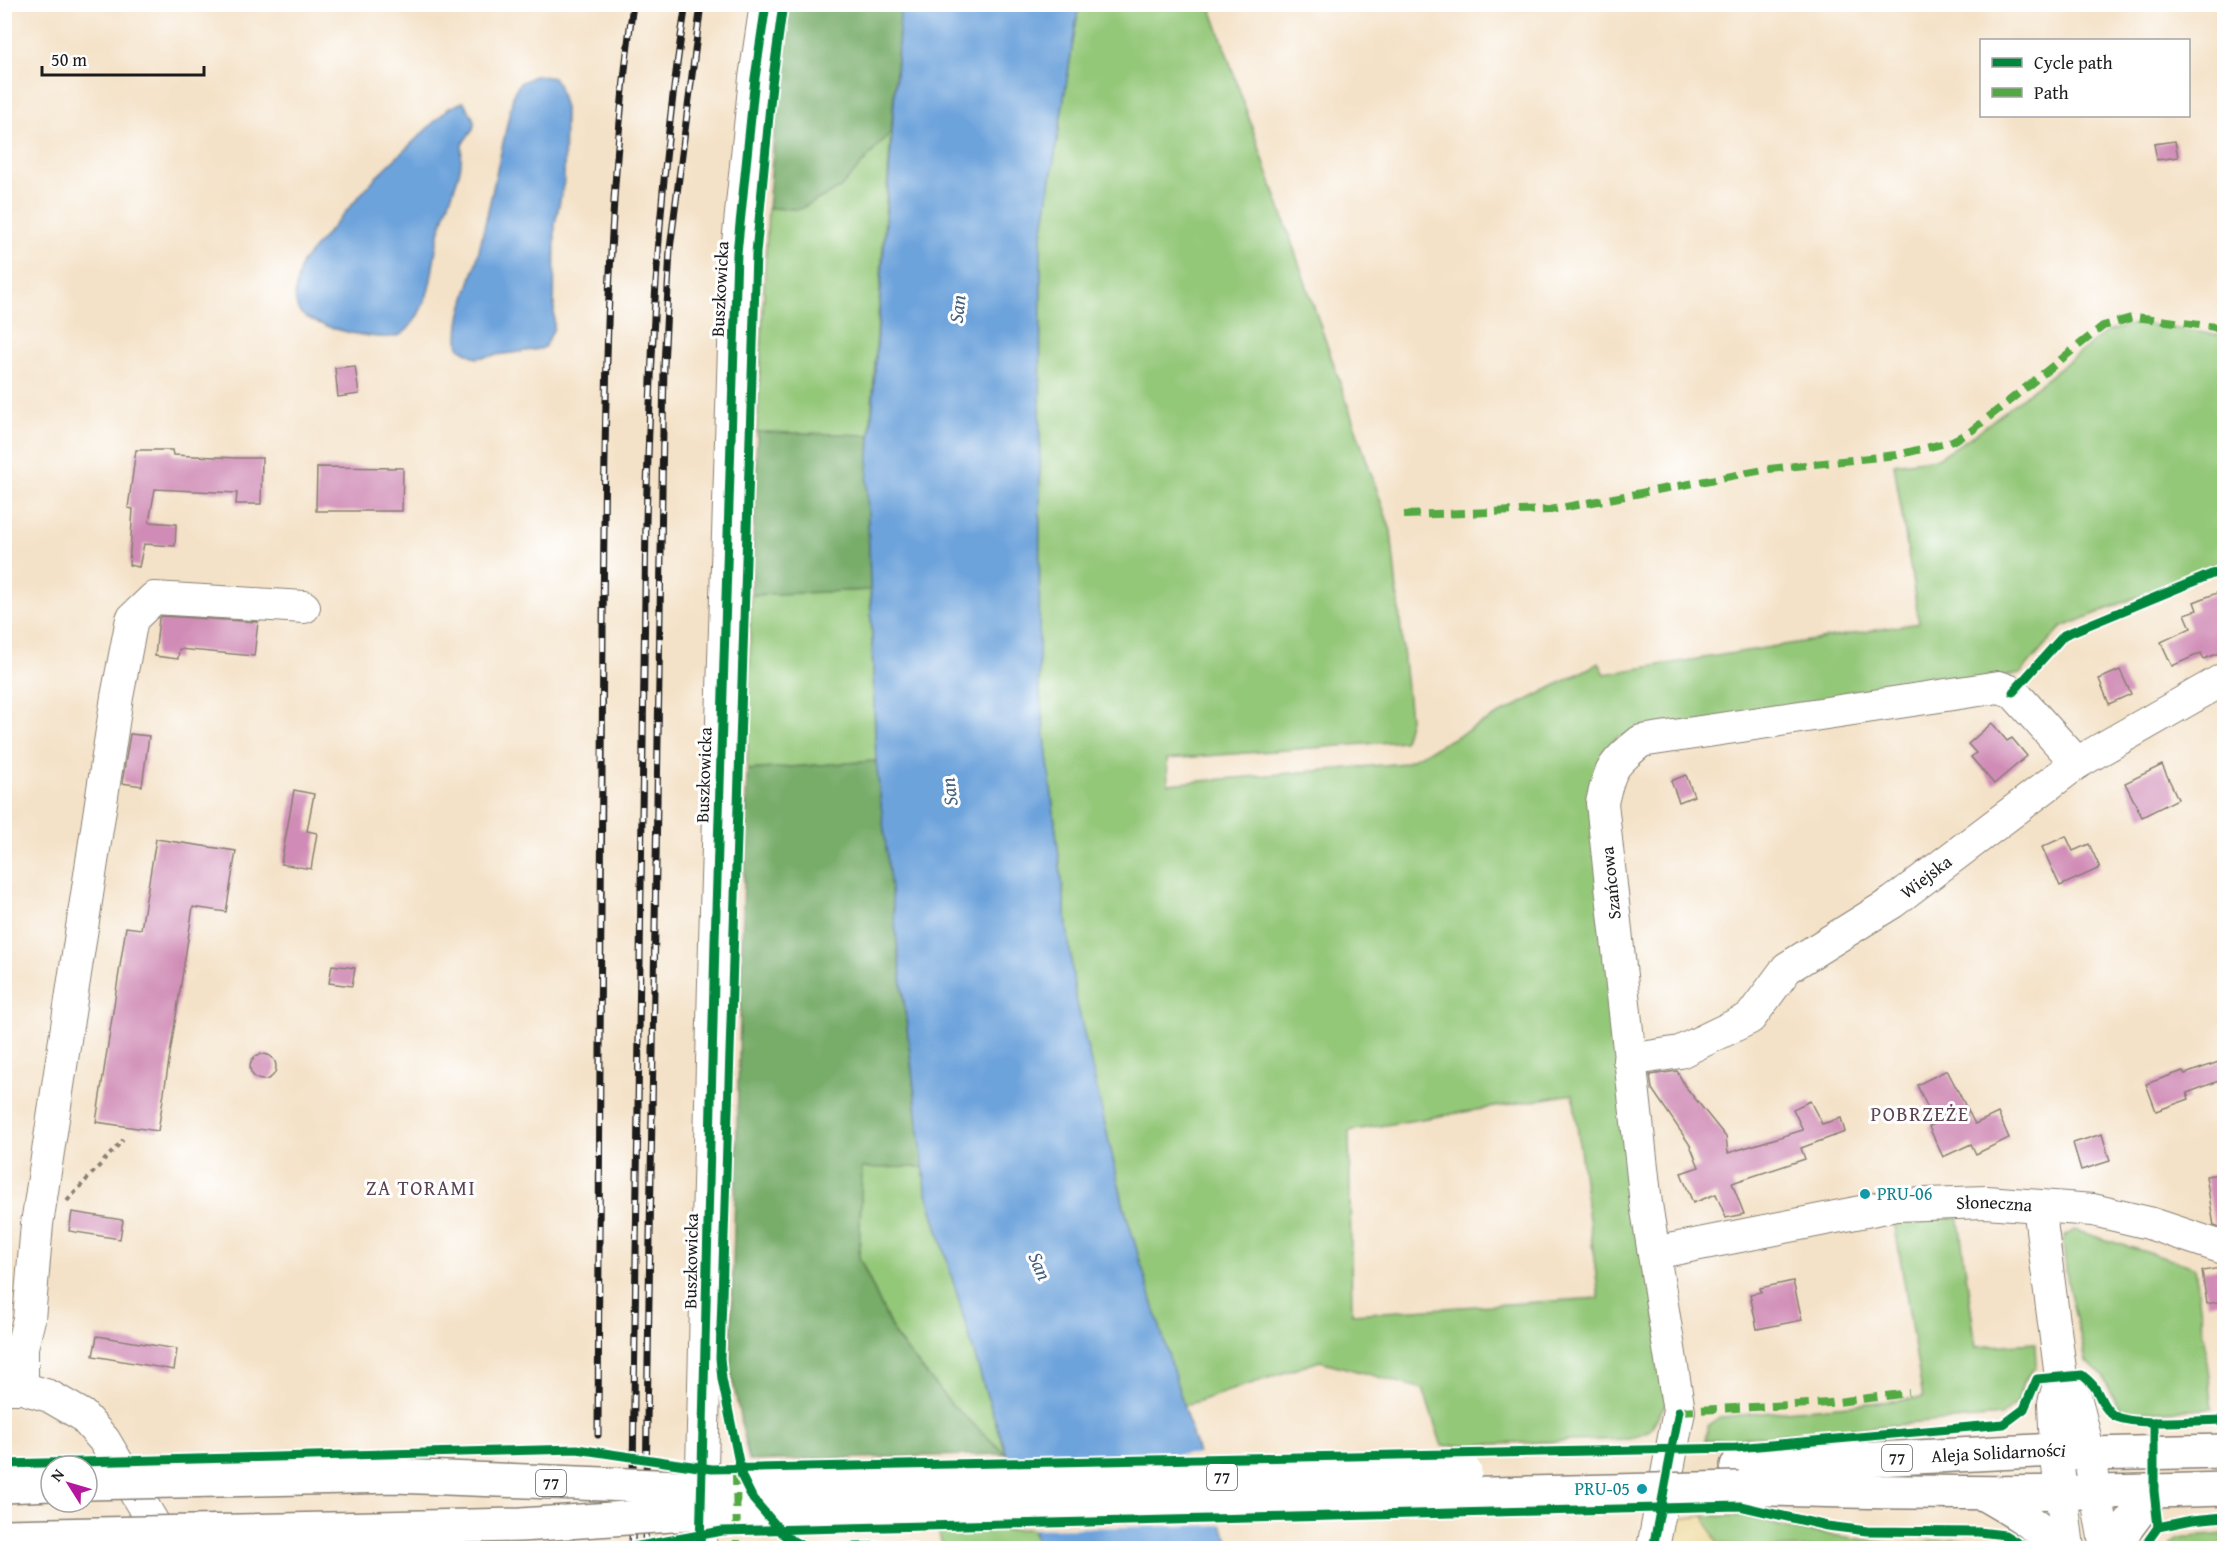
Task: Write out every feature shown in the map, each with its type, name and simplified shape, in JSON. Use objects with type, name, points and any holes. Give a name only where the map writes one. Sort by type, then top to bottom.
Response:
[{"type":"highway","name":"Aleja Solidarności","points":[[1738,1477],[2056,1450],[2089,1454],[2224,1451]]},
{"type":"highway","name":"77","points":[[99,1483],[395,1476],[706,1488],[1738,1477]]},
{"type":"highway","name":"Aleja Solidarności","points":[[1738,1477],[1863,1492],[1982,1493],[2224,1489]]},
{"type":"highway","name":"77","points":[[4,1536],[522,1525],[702,1514],[1738,1477]]},
{"type":"highway","points":[[4,1486],[39,1485]]},
{"type":"highway","points":[[2114,1548],[2154,1491]]},
{"type":"highway","points":[[1982,1493],[2025,1517],[2059,1548]]},
{"type":"street","name":"Buszkowicka","points":[[700,1548],[715,941],[737,253],[755,78],[766,4]]},
{"type":"street","points":[[168,1548],[104,1440],[82,1415],[49,1396],[13,1388],[28,1319],[36,1234],[117,697],[132,619],[154,598],[304,608]]},
{"type":"street","name":"Wiejska","points":[[1629,1060],[1680,1052],[1750,1018],[1787,968],[1893,902],[2077,764],[2224,679]]},
{"type":"street","name":"Szańcowa","points":[[1653,1548],[1679,1411],[1646,1204],[1629,1060],[1602,803],[1608,774],[1622,756],[1641,741],[1999,687],[2013,692],[2077,764]]},
{"type":"street","name":"Słoneczna","points":[[1654,1253],[1896,1205],[1986,1202],[2093,1210],[2150,1223],[2224,1248]]},
{"type":"street","points":[[2039,1206],[2061,1377],[2054,1403],[2056,1450],[2068,1548]]},
{"type":"street","points":[[2061,1377],[2076,1400],[2089,1454],[2106,1548]]},
{"type":"path","points":[[36,1234],[123,1140]]},
{"type":"green space","points":[[788,5],[901,5],[891,132],[840,188],[800,209],[768,208],[779,75]]},
{"type":"green space","points":[[1079,5],[1210,5],[1391,531],[1410,719],[1404,741],[1167,759],[1168,784],[1405,763],[1599,663],[1605,674],[1919,623],[1894,464],[1938,458],[1974,435],[2106,332],[2139,323],[2224,336],[2224,561],[2061,628],[2020,674],[1615,738],[1596,784],[1666,1403],[1650,1430],[1629,1439],[1442,1446],[1423,1389],[1320,1361],[1183,1406],[1124,1207],[1075,994],[1039,686],[1041,241]],"holes":[[[1573,1094],[1599,1298],[1352,1314],[1349,1131]]]},
{"type":"green space","points":[[891,132],[870,435],[757,432],[768,208],[800,209],[840,188]]},
{"type":"green space","points":[[757,432],[870,435],[867,486],[870,590],[751,595]]},
{"type":"green space","points":[[870,590],[876,761],[747,770],[751,595]]},
{"type":"green space","points":[[876,761],[923,1167],[862,1168],[859,1257],[895,1336],[951,1404],[1006,1454],[749,1461],[730,1368],[747,770]]},
{"type":"green space","points":[[862,1167],[923,1167],[926,1189],[1006,1454],[951,1404],[895,1336],[859,1257]]},
{"type":"green space","points":[[1958,1214],[1976,1347],[2035,1343],[2036,1366],[2023,1382],[2018,1402],[2001,1416],[1705,1441],[1708,1426],[1721,1417],[1923,1398],[1894,1221]]},
{"type":"green space","points":[[2074,1230],[2195,1267],[2213,1409],[2133,1412],[2119,1408],[2103,1376],[2086,1361],[2068,1284],[2063,1244],[2065,1236]]},
{"type":"green space","points":[[1704,1516],[1746,1516],[1790,1529],[1902,1545],[1953,1539],[1996,1542],[2010,1548],[1752,1548],[1717,1543]]},
{"type":"green space","points":[[1032,1529],[1039,1548],[943,1548],[938,1531]]},
{"type":"green space","points":[[2224,1534],[2224,1548],[2169,1548],[2178,1538]]},
{"type":"sand","points":[[1704,1516],[1717,1543],[1752,1548],[1663,1548],[1668,1520]]},
{"type":"water","name":"San","points":[[901,5],[1079,5],[1041,241],[1039,686],[1075,994],[1124,1207],[1216,1514],[1232,1548],[1039,1548],[985,1390],[926,1189],[876,761],[867,486]]},
{"type":"water","points":[[536,75],[553,78],[558,84],[565,108],[564,182],[555,224],[554,328],[545,347],[540,349],[476,358],[459,348],[461,314],[477,259],[514,92],[520,83]]},
{"type":"water","points":[[463,102],[472,117],[474,126],[462,146],[460,170],[440,230],[431,280],[426,297],[412,325],[402,334],[394,337],[365,336],[332,328],[305,317],[299,311],[296,300],[296,287],[302,262],[375,178],[449,108]]},
{"type":"pier","points":[[1201,1454],[1225,1525],[1029,1529],[1005,1458]]},
{"type":"building","points":[[2175,141],[2178,157],[2157,160],[2154,144]]},
{"type":"building","points":[[355,366],[359,394],[338,397],[335,368]]},
{"type":"building","points":[[136,450],[172,450],[173,455],[262,458],[261,504],[236,504],[237,493],[155,489],[149,522],[176,524],[175,546],[144,544],[139,567],[129,565],[133,509],[128,508]]},
{"type":"building","points":[[317,467],[403,468],[402,511],[316,511]]},
{"type":"building","points":[[2224,590],[2224,651],[2204,659],[2201,653],[2172,666],[2161,642],[2191,628],[2185,614],[2197,610],[2194,602]]},
{"type":"building","points":[[161,616],[258,622],[254,656],[179,649],[178,659],[155,656]]},
{"type":"building","points":[[2120,670],[2131,694],[2109,704],[2099,679]]},
{"type":"building","points":[[1992,723],[2007,741],[2012,738],[2027,756],[1994,784],[1971,757],[1976,753],[1968,744]]},
{"type":"building","points":[[130,734],[149,736],[142,786],[122,783]]},
{"type":"building","points":[[2162,765],[2178,799],[2142,817],[2125,783]]},
{"type":"building","points":[[1686,775],[1694,796],[1679,802],[1671,781]]},
{"type":"building","points":[[294,790],[314,794],[307,831],[317,833],[311,869],[281,864]]},
{"type":"building","points":[[2066,836],[2073,851],[2089,844],[2100,868],[2060,886],[2042,847]]},
{"type":"building","points":[[156,839],[236,851],[226,912],[193,907],[158,1131],[96,1122],[126,927],[141,929]]},
{"type":"building","points":[[332,965],[355,968],[352,986],[329,983]]},
{"type":"building","points":[[263,1054],[272,1058],[276,1067],[272,1076],[263,1080],[254,1076],[250,1067],[254,1058]]},
{"type":"building","points":[[2224,1060],[2224,1079],[2187,1093],[2189,1099],[2156,1111],[2146,1084],[2183,1071],[2185,1074]]},
{"type":"building","points":[[1947,1070],[1975,1124],[1998,1113],[2009,1138],[1976,1154],[1971,1144],[1943,1157],[1929,1127],[1935,1123],[1917,1085]]},
{"type":"building","points":[[1677,1071],[1685,1086],[1726,1137],[1728,1153],[1803,1130],[1793,1109],[1810,1101],[1822,1124],[1841,1118],[1845,1132],[1801,1148],[1805,1159],[1732,1183],[1744,1214],[1726,1218],[1716,1194],[1693,1203],[1681,1173],[1699,1167],[1690,1145],[1652,1089],[1650,1075]]},
{"type":"building","points":[[2102,1134],[2110,1161],[2081,1170],[2073,1143]]},
{"type":"building","points":[[2224,1173],[2224,1229],[2214,1226],[2206,1176]]},
{"type":"building","points":[[72,1212],[123,1220],[120,1239],[69,1231]]},
{"type":"building","points":[[2220,1268],[2224,1301],[2207,1304],[2202,1271]]},
{"type":"building","points":[[1793,1281],[1802,1320],[1757,1329],[1750,1294],[1761,1292],[1760,1288]]},
{"type":"building","points":[[97,1336],[177,1349],[174,1370],[93,1356]]},
{"type":"railway","points":[[598,1435],[606,394],[617,160],[633,4]]},
{"type":"railway","points":[[632,1548],[648,456],[653,327],[662,198],[676,69],[686,4]]},
{"type":"railway","points":[[645,1548],[664,366],[670,249],[701,4]]},
{"type":"marked path","points":[[1404,515],[1550,510],[1769,469],[1897,455],[1950,442],[1970,432],[2103,326],[2135,317],[2224,328]]},
{"type":"marked path","points":[[1679,1411],[1829,1403],[1909,1393]]},
{"type":"marked path","points":[[736,1471],[737,1548]]},
{"type":"cycle path","points":[[700,1548],[715,941],[737,253],[755,78],[766,4]]},
{"type":"cycle path","points":[[783,4],[772,84],[756,253],[720,1358],[722,1379],[742,1477],[753,1499],[786,1537],[806,1548]]},
{"type":"cycle path","points":[[2013,692],[2064,635],[2224,569]]},
{"type":"cycle path","points":[[4,1464],[577,1449],[712,1469],[1736,1448],[2004,1424],[2024,1409],[2037,1379],[2082,1375],[2094,1386],[2104,1406],[2113,1415],[2122,1419],[2150,1422],[2224,1420]]},
{"type":"cycle path","points":[[1653,1548],[1679,1411]]},
{"type":"cycle path","points":[[2154,1422],[2154,1491],[2158,1527]]},
{"type":"cycle path","points":[[628,1548],[722,1531],[1740,1506],[1827,1526],[1867,1531],[1979,1532],[2005,1535],[2026,1548]]},
{"type":"cycle path","points":[[2143,1548],[2158,1527],[2192,1520],[2224,1517]]},
{"type":"cycle path","points":[[816,1548],[895,1546],[913,1548]]},
{"type":"place","name":"PRU-06","points":[[1865,1194]]},
{"type":"place","name":"PRU-05","points":[[1642,1489]]},
{"type":"district","name":"POBRZEŻE","points":[[1920,1114]]},
{"type":"district","name":"ZA TORAMI","points":[[421,1188]]}]
